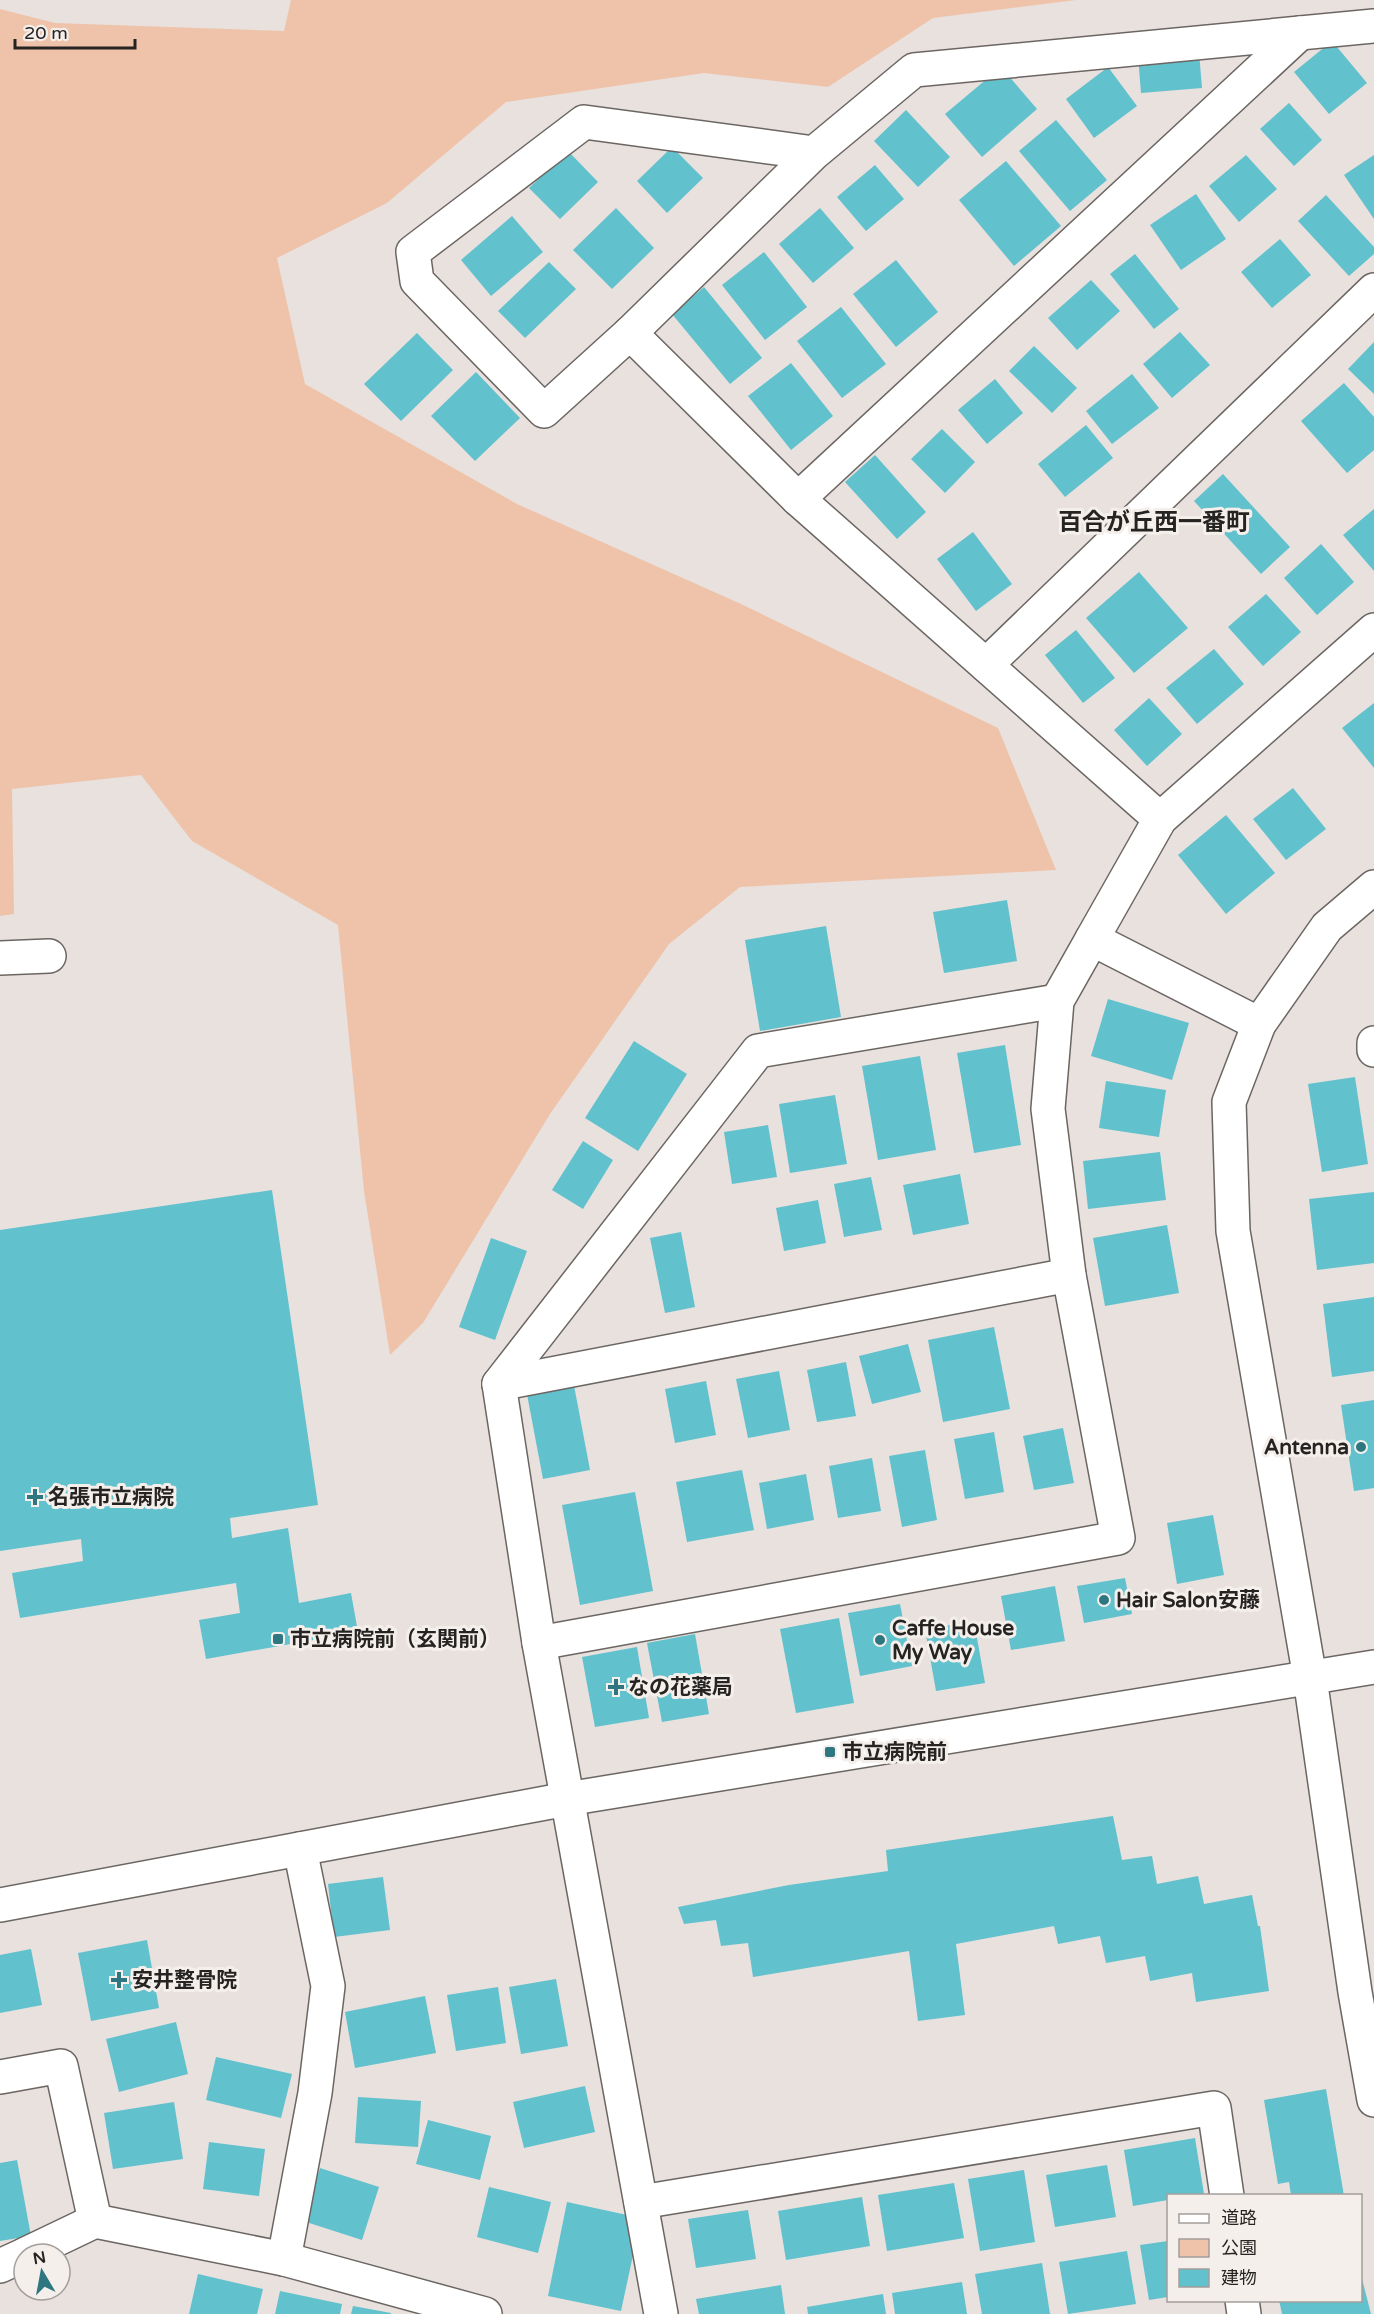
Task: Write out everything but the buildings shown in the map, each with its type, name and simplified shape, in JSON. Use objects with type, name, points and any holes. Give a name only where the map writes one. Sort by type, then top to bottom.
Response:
[{"type":"street","points":[[814,153],[584,122],[413,252],[417,281],[544,411],[630,333],[814,153],[914,70],[1374,26]]},
{"type":"street","points":[[798,499],[1300,33]]},
{"type":"street","points":[[986,665],[1374,290]]},
{"type":"street","points":[[630,333],[798,499],[1160,819]]},
{"type":"street","points":[[539,1643],[1118,1538],[1069,1275],[1048,1108],[1057,1001],[1160,819],[1374,630]]},
{"type":"street","points":[[1374,887],[1327,927],[1259,1023],[1229,1102],[1233,1231],[1364,1990],[1374,2100]]},
{"type":"street","points":[[1092,939],[1259,1023]]},
{"type":"street","points":[[0,958],[49,956]]},
{"type":"street","points":[[661,2314],[539,1643],[499,1384],[758,1051],[1057,1001]]},
{"type":"street","points":[[1374,1043],[1374,1050]]},
{"type":"street","points":[[499,1384],[1069,1275]]},
{"type":"street","points":[[0,1905],[567,1800],[1374,1667]]},
{"type":"street","points":[[284,2259],[315,2093],[328,1986],[300,1849]]},
{"type":"street","points":[[0,2077],[62,2066],[94,2221]]},
{"type":"street","points":[[641,2202],[1214,2108],[1227,2194]]},
{"type":"street","points":[[50,2242],[94,2221],[284,2259],[485,2314]]},
{"type":"green space","points":[[291,0],[1076,0],[933,18],[828,87],[704,73],[506,102],[387,203],[277,258],[305,384],[517,504],[741,604],[998,728],[1056,870],[740,887],[669,944],[550,1114],[423,1323],[390,1355],[364,1191],[338,925],[192,841],[141,775],[12,789],[14,914],[0,916],[0,9],[55,23],[284,31]]},
{"type":"place","name":"Antenna","points":[[1361,1447]]},
{"type":"place","name":"名張市立病院","points":[[35,1497]]},
{"type":"place","name":"Hair Salon安藤","points":[[1104,1600]]},
{"type":"place","name":"市立病院前（玄関前）","points":[[278,1639]]},
{"type":"place","name":"Caffe House My Way","points":[[880,1640]]},
{"type":"place","name":"なの花薬局","points":[[616,1687]]},
{"type":"place","name":"市立病院前","points":[[830,1752]]},
{"type":"place","name":"安井整骨院","points":[[119,1980]]},
{"type":"district","name":"百合が丘西一番町","points":[[1154,522]]}]
